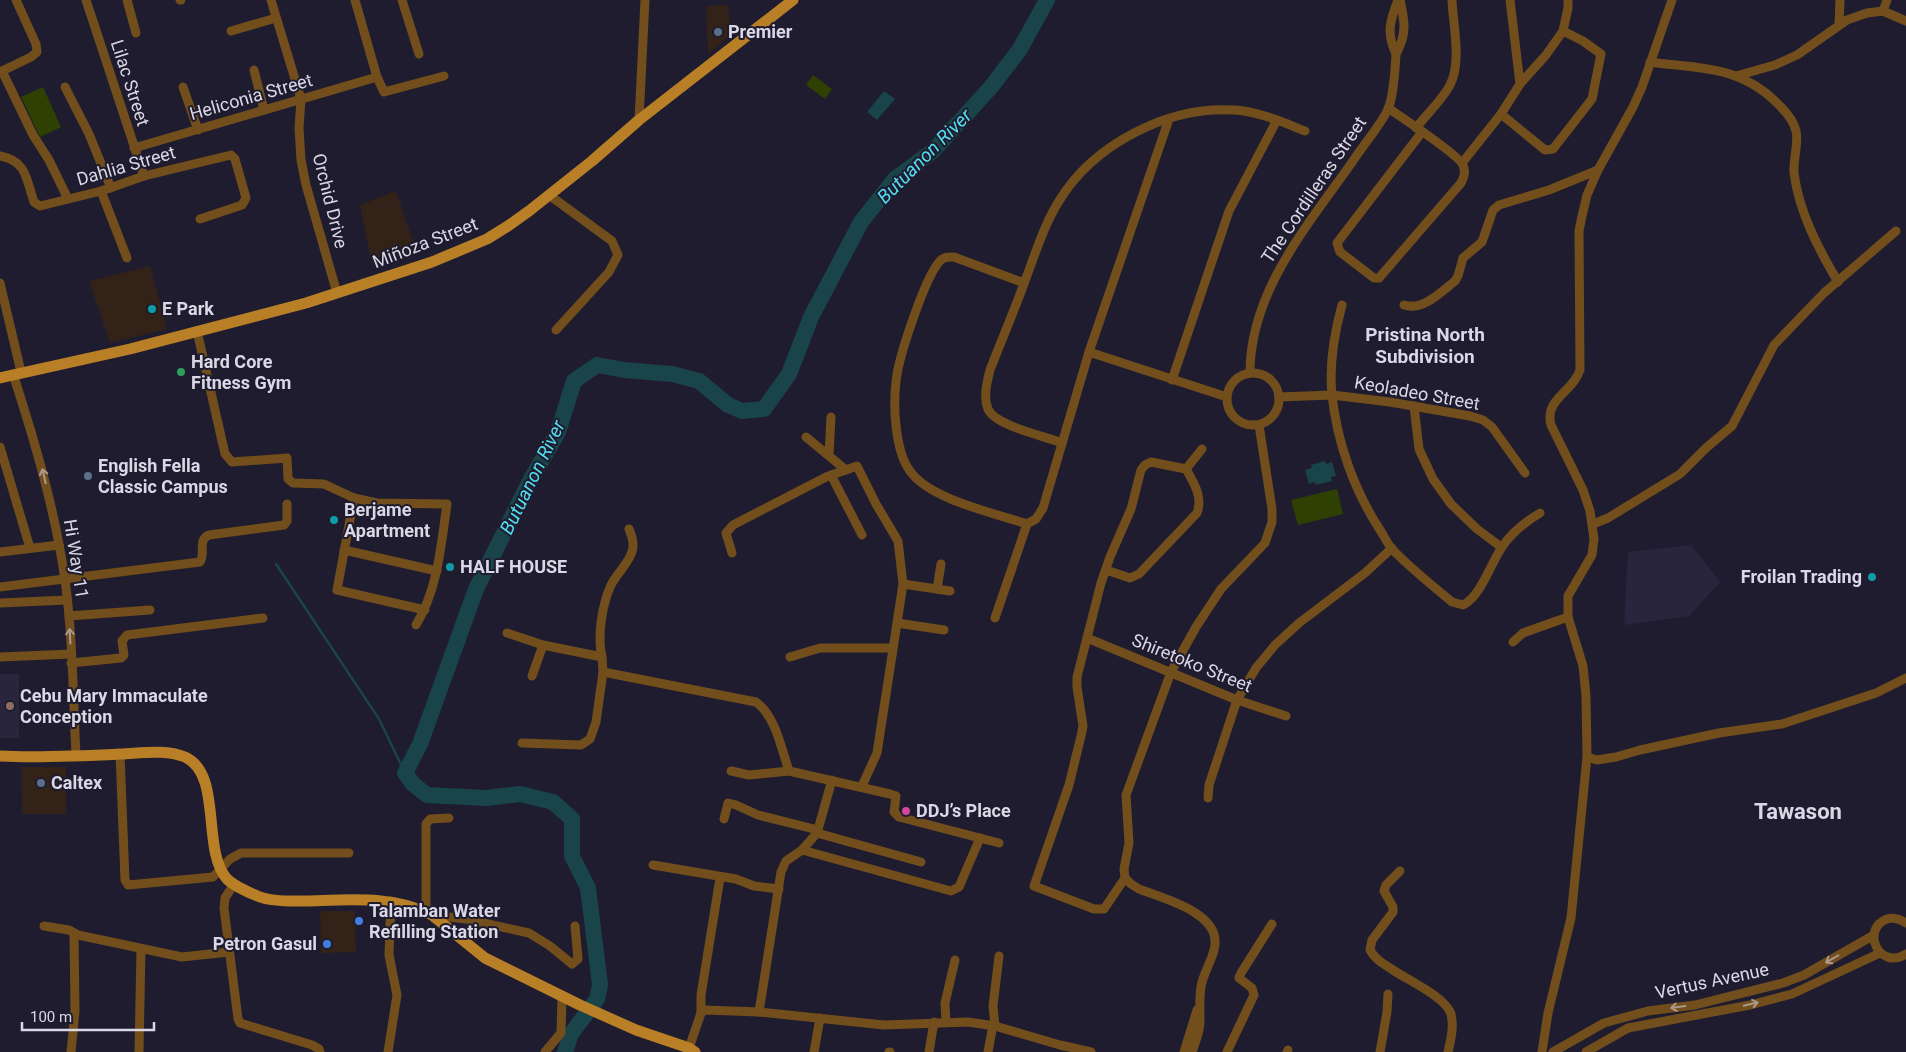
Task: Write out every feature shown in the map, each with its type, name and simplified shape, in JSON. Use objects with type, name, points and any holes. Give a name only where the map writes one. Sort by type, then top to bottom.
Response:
[{"type":"main road","name":"Miñoza Street","points":[[0,378],[130,348],[337,293],[432,262],[474,245],[508,226],[549,195],[592,161],[638,120],[793,0]]},
{"type":"main road","points":[[0,756],[26,758],[163,752],[185,757],[202,772],[215,847],[222,870],[234,884],[262,898],[280,900],[390,901],[429,914],[485,958],[562,997],[636,1030],[692,1050]]},
{"type":"street","points":[[16,0],[36,44],[37,52],[1,71],[68,199]]},
{"type":"street","name":"Lilac Street","points":[[86,0],[144,176]]},
{"type":"street","points":[[127,0],[136,33]]},
{"type":"street","name":"Orchid Drive","points":[[271,0],[301,99],[299,128],[301,160],[306,185],[337,293]]},
{"type":"street","points":[[354,0],[377,77],[384,92],[444,76]]},
{"type":"street","points":[[402,0],[419,54]]},
{"type":"street","points":[[638,120],[646,0]]},
{"type":"street","name":"The Cordilleras Street","points":[[1396,54],[1390,41],[1390,25],[1399,0]]},
{"type":"street","name":"The Cordilleras Street","points":[[1250,373],[1250,358],[1257,326],[1266,300],[1285,260],[1309,221],[1349,167],[1388,108],[1395,77],[1396,54],[1403,41],[1404,17],[1399,0]]},
{"type":"street","points":[[1388,108],[1419,130],[1462,162],[1465,172],[1461,183],[1382,275],[1377,278],[1372,277],[1340,252],[1337,244],[1419,130],[1446,92],[1454,75],[1456,34],[1452,0]]},
{"type":"street","points":[[1510,0],[1520,84]]},
{"type":"street","points":[[1462,162],[1501,114],[1520,84],[1546,55],[1563,31],[1568,0]]},
{"type":"street","points":[[1542,1052],[1548,1013],[1571,918],[1587,758],[1586,696],[1582,666],[1568,617],[1568,596],[1592,554],[1593,524],[1583,490],[1551,425],[1549,411],[1574,381],[1580,370],[1579,231],[1587,195],[1598,170],[1642,87],[1672,0]]},
{"type":"street","points":[[1839,25],[1840,0]]},
{"type":"street","points":[[1883,11],[1887,0]]},
{"type":"street","points":[[1736,76],[1775,65],[1797,55],[1839,25],[1854,17],[1883,11],[1906,21]]},
{"type":"street","points":[[231,31],[276,18]]},
{"type":"street","points":[[1501,114],[1545,150],[1553,149],[1592,99],[1601,54],[1563,31]]},
{"type":"street","points":[[1650,62],[1724,71],[1756,85],[1782,109],[1796,130],[1797,140],[1793,165],[1799,197],[1815,242],[1838,282]]},
{"type":"street","points":[[254,70],[264,110]]},
{"type":"street","name":"Heliconia Street","points":[[134,148],[377,77]]},
{"type":"street","points":[[66,87],[89,134],[111,188]]},
{"type":"street","points":[[183,87],[198,130]]},
{"type":"street","points":[[1062,443],[1004,422],[988,411],[986,402],[990,370],[1024,283],[1049,220],[1059,200],[1074,180],[1092,162],[1128,136],[1187,112],[1233,110],[1254,112],[1305,131]]},
{"type":"street","points":[[1024,283],[954,257],[946,257],[940,262],[927,286],[909,330],[898,367],[895,400],[898,437],[902,456],[908,470],[917,480],[933,491],[1026,524],[1034,521],[1043,508],[1088,352],[1169,119]]},
{"type":"street","points":[[1172,380],[1229,211],[1277,120]]},
{"type":"street","name":"Dahlia Street","points":[[0,156],[14,159],[20,165],[34,202],[40,206],[101,191],[144,176],[231,155],[236,159],[246,198],[245,201],[242,204],[200,219]]},
{"type":"street","points":[[1404,305],[1414,307],[1421,305],[1455,281],[1463,258],[1482,242],[1493,210],[1498,205],[1549,190],[1598,170]]},
{"type":"street","points":[[101,191],[127,258]]},
{"type":"street","points":[[549,195],[612,241],[618,255],[608,272],[556,330]]},
{"type":"street","points":[[1593,524],[1608,518],[1680,474],[1732,426],[1774,346],[1824,293],[1896,231]]},
{"type":"street","name":"Hi Way 11","points":[[0,283],[17,373],[40,459],[65,580],[69,616],[76,755]]},
{"type":"street","points":[[1342,305],[1335,332],[1332,395],[1340,438],[1350,472],[1369,514],[1392,548],[1452,602],[1463,605],[1473,597],[1501,547],[1523,523],[1540,513]]},
{"type":"street","points":[[197,331],[225,454],[232,462],[287,458],[289,481],[293,483],[324,484],[354,498],[377,502],[448,504],[437,571],[426,610],[416,625]]},
{"type":"street","points":[[1088,352],[1227,397]]},
{"type":"street","points":[[1250,373],[1269,379],[1277,390],[1279,397],[1274,414],[1270,419],[1259,425],[1243,424],[1236,419],[1227,405],[1230,386],[1244,374],[1250,373]]},
{"type":"street","name":"Keoladeo Street","points":[[1279,397],[1332,395],[1414,406],[1483,420],[1492,426],[1525,472]]},
{"type":"street","points":[[1414,406],[1418,449],[1433,479],[1451,504],[1477,529],[1501,547]]},
{"type":"street","points":[[829,456],[831,417]]},
{"type":"street","points":[[1184,1052],[1199,1005],[1203,976],[1214,951],[1215,934],[1211,926],[1198,914],[1139,889],[1125,878],[1124,869],[1130,843],[1126,795],[1171,672],[1196,627],[1221,589],[1258,552],[1265,543],[1269,532],[1272,522],[1272,509],[1259,425]]},
{"type":"street","points":[[806,437],[846,470]]},
{"type":"street","points":[[0,447],[30,548]]},
{"type":"street","points":[[1186,469],[1202,449]]},
{"type":"street","points":[[1125,878],[1104,909],[1094,909],[1034,886],[1069,785],[1082,736],[1083,726],[1076,687],[1087,638],[1106,570],[1131,509],[1143,466],[1156,462],[1186,469]]},
{"type":"street","points":[[732,553],[726,533],[733,525],[831,475],[857,466],[876,504],[898,541],[903,584],[877,753],[862,786]]},
{"type":"street","points":[[1106,570],[1130,578],[1138,574],[1197,513],[1200,505],[1199,496],[1186,469]]},
{"type":"street","points":[[831,475],[862,535]]},
{"type":"street","points":[[354,498],[337,590],[426,610]]},
{"type":"street","points":[[0,587],[200,562],[203,556],[202,541],[204,537],[284,525],[287,521],[287,504]]},
{"type":"street","points":[[995,618],[1026,524]]},
{"type":"street","points":[[522,743],[581,745],[590,739],[596,722],[603,672],[599,646],[604,608],[610,587],[628,559],[633,547],[629,529]]},
{"type":"street","points":[[0,552],[59,545]]},
{"type":"street","points":[[1208,798],[1209,785],[1237,700],[1256,668],[1299,623],[1366,573],[1392,548]]},
{"type":"street","points":[[344,550],[437,571]]},
{"type":"street","points":[[937,589],[941,564]]},
{"type":"street","points":[[903,584],[950,591]]},
{"type":"street","points":[[0,603],[67,600]]},
{"type":"street","points":[[69,616],[150,610]]},
{"type":"street","points":[[1513,642],[1523,633],[1568,617]]},
{"type":"street","points":[[0,657],[121,658],[124,655],[122,641],[127,635],[263,618]]},
{"type":"street","points":[[897,623],[944,630]]},
{"type":"street","points":[[507,633],[543,645],[602,657]]},
{"type":"street","name":"Shiretoko Street","points":[[1087,638],[1237,700],[1286,716]]},
{"type":"street","points":[[532,676],[543,645]]},
{"type":"street","points":[[790,656],[820,648],[893,648]]},
{"type":"street","points":[[603,672],[756,702],[765,709],[772,721],[789,771]]},
{"type":"street","points":[[1587,758],[1606,759],[1719,733],[1782,724],[1876,693],[1906,678]]},
{"type":"street","points":[[120,754],[125,880],[128,884],[213,877],[222,870],[230,859],[241,853],[349,853]]},
{"type":"street","points":[[731,771],[749,775],[789,771],[862,786],[896,796],[894,812],[899,818],[999,843]]},
{"type":"street","points":[[759,1012],[781,872],[786,861],[802,850],[817,832],[832,780]]},
{"type":"street","points":[[724,819],[728,803],[758,815],[921,862]]},
{"type":"street","points":[[449,818],[430,819],[426,824],[429,914],[466,919],[528,933],[550,946],[572,964],[578,959],[574,926]]},
{"type":"street","points":[[802,850],[951,891],[959,887],[980,838]]},
{"type":"street","points":[[653,865],[720,878],[736,879],[754,886],[779,889]]},
{"type":"street","points":[[1400,871],[1386,885],[1384,891],[1393,907],[1393,912],[1372,940],[1370,950],[1383,964],[1434,995],[1447,1007],[1450,1013],[1453,1034],[1448,1052]]},
{"type":"street","points":[[692,1050],[701,1012],[701,996],[720,878]]},
{"type":"street","points":[[234,884],[225,898],[224,908],[239,1022],[312,1045],[319,1049],[320,1052]]},
{"type":"street","points":[[388,1052],[397,995],[389,955],[390,901]]},
{"type":"street","name":"Vertus Avenue","points":[[1553,1052],[1604,1024],[1648,1011],[1695,1005],[1783,983],[1804,975],[1874,935],[1877,927],[1884,921],[1889,919],[1904,920]]},
{"type":"street","points":[[1227,1052],[1254,995],[1252,988],[1239,978],[1240,973],[1272,924]]},
{"type":"street","points":[[44,926],[69,930],[74,934],[182,957],[229,952]]},
{"type":"street","points":[[71,1052],[75,1011],[74,934]]},
{"type":"street","points":[[1874,935],[1874,943],[1880,953],[1893,958],[1906,954]]},
{"type":"street","points":[[138,1052],[141,949]]},
{"type":"street","name":"Vertus Avenue","points":[[1586,1052],[1628,1028],[1750,1005],[1792,994],[1880,953]]},
{"type":"street","points":[[988,1052],[994,1025],[993,1006],[999,956]]},
{"type":"street","points":[[946,1022],[945,1003],[956,960]]},
{"type":"street","points":[[1380,1052],[1388,994]]},
{"type":"street","points":[[545,1052],[561,1033],[562,997]]},
{"type":"street","points":[[1192,1052],[1200,1024],[1199,1005]]},
{"type":"street","points":[[701,1012],[705,1010],[759,1012],[890,1025],[968,1022],[994,1025],[1088,1052]]},
{"type":"street","points":[[814,1052],[820,1018]]},
{"type":"street","points":[[929,1052],[934,1022]]},
{"type":"street","points":[[1593,1030],[1602,1043]]},
{"type":"shaded area","points":[[728,5],[731,34],[708,54],[706,6]]},
{"type":"shaded area","points":[[884,91],[895,99],[877,120],[867,112]]},
{"type":"shaded area","points":[[396,191],[416,250],[372,265],[360,205]]},
{"type":"shaded area","points":[[150,266],[167,329],[110,343],[89,281]]},
{"type":"shaded area","points":[[1325,461],[1326,464],[1332,462],[1336,476],[1331,477],[1332,481],[1316,485],[1314,482],[1309,484],[1305,470],[1312,468],[1311,465]]},
{"type":"shaded area","points":[[1691,545],[1720,582],[1689,616],[1624,625],[1628,552]]},
{"type":"shaded area","name":"Cebu Mary Immaculate Conception","points":[[0,674],[19,674],[19,738],[0,738]]},
{"type":"shaded area","points":[[21,767],[66,767],[66,814],[22,814]]},
{"type":"shaded area","points":[[320,911],[355,911],[356,952],[321,953]]},
{"type":"green space","points":[[813,75],[832,89],[825,99],[806,85]]},
{"type":"green space","points":[[43,87],[61,127],[40,137],[21,97]]},
{"type":"green space","points":[[1337,489],[1343,514],[1298,525],[1291,500]]},
{"type":"waterway","name":"Butuanon River","points":[[565,1052],[571,1034],[597,999],[600,985],[588,888],[572,856],[572,819],[553,802],[520,794],[486,798],[427,795],[413,784],[405,773],[420,744],[476,589],[530,481],[558,432],[574,381],[597,365],[624,370],[672,374],[699,381],[728,405],[742,411],[764,409],[789,374],[811,317],[861,222],[895,179],[933,151],[991,87],[1020,49],[1047,0]]},
{"type":"waterway","points":[[276,564],[379,719],[405,773]]},
{"type":"place","name":"Premier","points":[[718,32]]},
{"type":"place","name":"E Park","points":[[152,309]]},
{"type":"place","name":"Hard Core Fitness Gym","points":[[181,372]]},
{"type":"place","name":"English Fella Classic Campus","points":[[88,476]]},
{"type":"place","name":"Berjame Apartment","points":[[334,520]]},
{"type":"place","name":"HALF HOUSE","points":[[450,567]]},
{"type":"place","name":"Froilan Trading","points":[[1872,577]]},
{"type":"place","name":"Cebu Mary Immaculate Conception","points":[[10,706]]},
{"type":"place","name":"Caltex","points":[[41,783]]},
{"type":"place","name":"DDJ’s Place","points":[[906,811]]},
{"type":"place","name":"Talamban Water Refilling Station","points":[[359,921]]},
{"type":"place","name":"Petron Gasul","points":[[327,944]]},
{"type":"district","name":"Pristina North Subdivision","points":[[1425,345]]},
{"type":"district","name":"Tawason","points":[[1798,811]]}]
